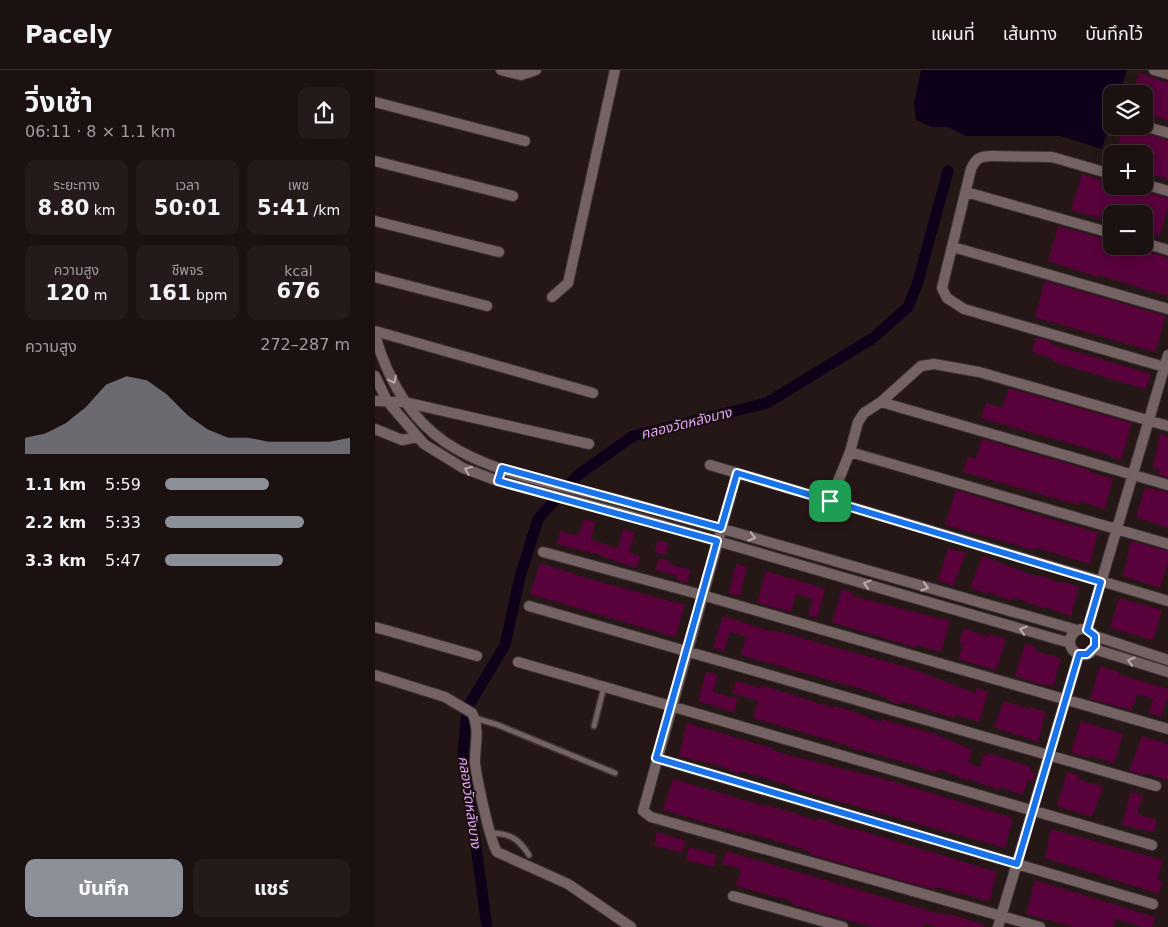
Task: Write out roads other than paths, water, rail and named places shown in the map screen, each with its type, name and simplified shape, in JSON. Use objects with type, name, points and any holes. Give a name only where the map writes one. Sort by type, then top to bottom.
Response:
[{"type":"street","points":[[501,70],[521,76],[536,70]]},
{"type":"street","points":[[552,297],[568,283],[615,70]]},
{"type":"street","points":[[1154,70],[1168,74]]},
{"type":"street","points":[[375,102],[525,141]]},
{"type":"street","points":[[1153,129],[1168,133]]},
{"type":"street","points":[[1103,172],[1052,157],[982,156],[975,160],[971,169],[967,192],[942,288],[947,298],[954,305],[964,309],[1166,368]]},
{"type":"street","points":[[375,161],[513,196]]},
{"type":"street","points":[[1153,187],[1168,191]]},
{"type":"street","points":[[967,192],[1103,232]]},
{"type":"street","points":[[375,221],[499,252]]},
{"type":"street","points":[[1153,246],[1168,250]]},
{"type":"street","points":[[953,247],[1168,309]]},
{"type":"street","points":[[375,278],[487,306]]},
{"type":"street","points":[[375,333],[593,393]]},
{"type":"street","points":[[375,333],[391,377],[404,402],[445,442],[467,455],[534,478],[636,504],[1086,632],[1168,660]]},
{"type":"street","points":[[1086,632],[1166,368],[1168,355]]},
{"type":"street","points":[[830,501],[849,452],[858,422],[864,413],[881,402],[921,366],[934,364],[979,372],[1168,426]]},
{"type":"street","points":[[375,376],[387,401],[418,437],[435,452],[463,468],[498,481],[617,512],[1070,643]]},
{"type":"street","points":[[375,401],[404,402],[589,444]]},
{"type":"street","points":[[881,402],[1168,485]]},
{"type":"street","points":[[375,429],[402,440],[418,437]]},
{"type":"street","points":[[849,452],[1168,544]]},
{"type":"street","points":[[710,465],[1168,601]]},
{"type":"street","points":[[498,481],[502,468]]},
{"type":"street","points":[[737,473],[656,758],[643,811],[651,817],[1040,927]]},
{"type":"street","points":[[634,517],[636,504]]},
{"type":"street","points":[[543,552],[1168,729]]},
{"type":"street","points":[[896,593],[898,579]]},
{"type":"street","points":[[529,606],[1156,786]]},
{"type":"street","points":[[375,628],[477,656]]},
{"type":"street","points":[[1086,632],[1096,643],[1094,649],[1087,654],[1079,654],[1073,650],[1070,643],[1071,636],[1086,632]]},
{"type":"street","points":[[1094,649],[1168,672]]},
{"type":"street","points":[[998,927],[1079,654]]},
{"type":"street","points":[[518,662],[1152,845]]},
{"type":"street","points":[[375,675],[456,702],[473,716],[476,772],[490,832],[495,848],[501,855],[568,884],[631,927]]},
{"type":"street","points":[[656,758],[1153,904]]},
{"type":"street","points":[[733,896],[843,927]]},
{"type":"lane","points":[[594,726],[604,686]]},
{"type":"lane","points":[[473,716],[615,773]]},
{"type":"lane","points":[[490,832],[502,833],[515,838],[522,844],[529,855]]},
{"type":"waterway","name":"คลองวัดหลังบาง","points":[[487,927],[463,752],[466,720],[469,705],[505,645],[520,577],[538,519],[578,475],[633,436],[767,403],[873,338],[908,307],[917,285],[948,171]]}]
